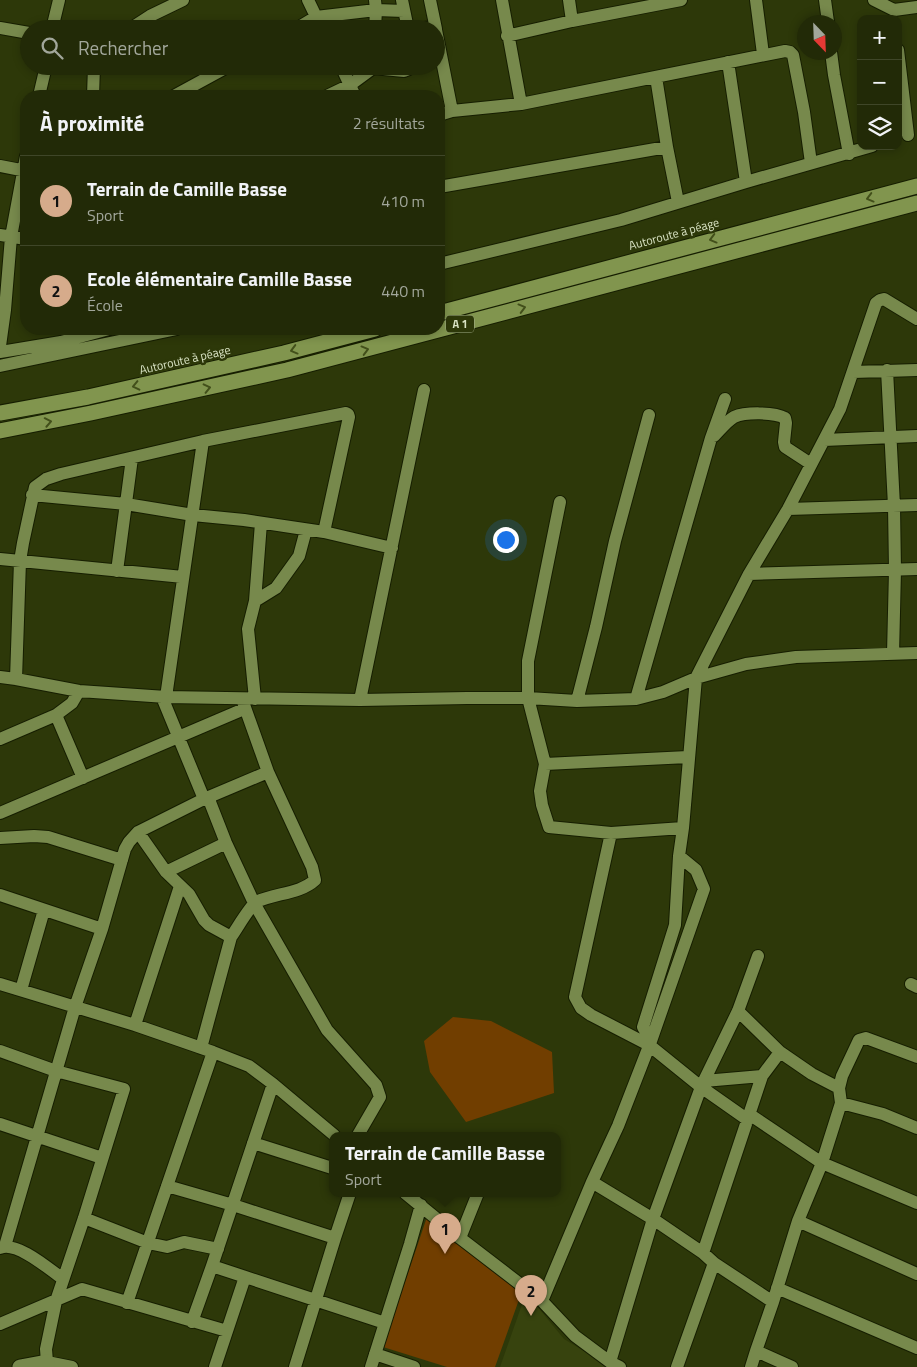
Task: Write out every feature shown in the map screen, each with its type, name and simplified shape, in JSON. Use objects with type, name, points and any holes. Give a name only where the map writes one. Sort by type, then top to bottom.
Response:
[{"type":"highway","name":"Autoroute à péage","points":[[445,310],[917,186]]},
{"type":"highway","name":"A 1","points":[[445,328],[917,203]]},
{"type":"highway","name":"Autoroute à péage","points":[[0,414],[88,397],[284,353],[352,335]]},
{"type":"highway","name":"A 1","points":[[0,431],[287,370],[419,335]]},
{"type":"street","points":[[54,20],[59,0]]},
{"type":"street","points":[[144,20],[183,0]]},
{"type":"street","points":[[308,0],[318,20]]},
{"type":"street","points":[[430,0],[434,20]]},
{"type":"street","points":[[502,0],[521,104]]},
{"type":"street","points":[[569,0],[572,21]]},
{"type":"street","points":[[508,36],[632,5],[681,0]]},
{"type":"street","points":[[756,0],[763,54]]},
{"type":"street","points":[[825,0],[827,15]]},
{"type":"street","points":[[874,0],[894,15],[917,7]]},
{"type":"street","points":[[375,20],[376,5]]},
{"type":"street","points":[[328,20],[376,5],[403,6],[406,20]]},
{"type":"street","points":[[0,28],[20,31]]},
{"type":"street","points":[[445,113],[521,104],[763,54],[786,51],[793,55],[811,163]]},
{"type":"street","points":[[832,60],[849,154]]},
{"type":"street","points":[[899,60],[908,135]]},
{"type":"street","points":[[728,62],[746,182]]},
{"type":"street","points":[[40,90],[44,75]]},
{"type":"street","points":[[92,90],[93,75]]},
{"type":"street","points":[[198,90],[217,75]]},
{"type":"street","points":[[346,75],[353,90],[366,75]]},
{"type":"street","points":[[445,75],[452,111]]},
{"type":"street","points":[[656,77],[678,202]]},
{"type":"street","points":[[445,186],[667,147]]},
{"type":"street","points":[[445,263],[621,220],[860,150]]},
{"type":"street","points":[[0,166],[20,169]]},
{"type":"street","points":[[0,346],[5,310],[6,236],[20,187]]},
{"type":"street","points":[[6,236],[20,238]]},
{"type":"street","points":[[650,1043],[643,1027],[675,924],[679,856],[696,678],[749,574],[788,509],[840,409],[876,303],[884,299],[917,319]]},
{"type":"street","points":[[61,342],[62,335]]},
{"type":"street","points":[[0,352],[61,342],[87,335]]},
{"type":"street","points":[[0,366],[148,335]]},
{"type":"street","points":[[886,370],[894,506],[893,654]]},
{"type":"street","points":[[853,372],[917,370]]},
{"type":"street","points":[[360,700],[424,390]]},
{"type":"street","points":[[636,699],[724,399]]},
{"type":"street","points":[[712,438],[734,417],[758,413],[781,416],[785,418],[786,422],[785,448],[811,464]]},
{"type":"street","points":[[16,679],[22,543],[35,487],[46,479],[203,441],[348,414],[349,417],[324,532]]},
{"type":"street","points":[[577,701],[615,541],[650,415]]},
{"type":"street","points":[[824,440],[917,436]]},
{"type":"street","points":[[203,441],[164,697],[179,737],[254,903],[326,1030],[376,1085],[380,1097],[360,1132]]},
{"type":"street","points":[[116,571],[132,458]]},
{"type":"street","points":[[32,495],[126,504],[193,515],[244,520],[324,532],[392,548]]},
{"type":"street","points":[[560,502],[528,661],[528,698],[546,764],[540,791],[542,805],[549,826],[611,832],[683,828]]},
{"type":"street","points":[[788,509],[917,505]]},
{"type":"street","points":[[127,1303],[167,1186],[207,1050],[231,937],[254,903],[309,886],[315,880],[312,867],[268,772],[247,703],[248,630],[255,601],[261,523]]},
{"type":"street","points":[[255,601],[276,588],[299,556],[306,530]]},
{"type":"street","points":[[0,559],[183,577]]},
{"type":"street","points":[[749,574],[917,569]]},
{"type":"street","points":[[0,677],[79,691],[247,703],[467,698],[528,698],[577,701],[636,699],[663,692],[696,678],[746,664],[796,657],[917,654]]},
{"type":"street","points":[[0,738],[56,715],[72,704],[79,691]]},
{"type":"street","points":[[0,813],[179,737],[247,703]]},
{"type":"street","points":[[56,715],[83,778]]},
{"type":"street","points":[[546,764],[688,757]]},
{"type":"street","points":[[63,1279],[20,1250],[2,1247],[38,1136],[75,1007],[102,929],[125,848],[138,832],[206,798],[268,772]]},
{"type":"street","points":[[138,832],[166,872],[189,894],[204,920],[209,925],[231,937]]},
{"type":"street","points":[[611,832],[576,997],[581,1008],[590,1015],[650,1043],[702,1084],[749,1117],[822,1163],[917,1203]]},
{"type":"street","points":[[0,838],[48,837],[122,860]]},
{"type":"street","points":[[166,872],[226,843]]},
{"type":"street","points":[[542,1301],[592,1182],[618,1126],[650,1043],[704,889],[696,870],[679,856]]},
{"type":"street","points":[[135,1025],[180,886]]},
{"type":"street","points":[[0,894],[102,929]]},
{"type":"street","points":[[21,990],[44,910]]},
{"type":"street","points":[[410,1197],[542,1301],[574,1336],[615,1364],[653,1219],[702,1084],[738,1011],[758,956]]},
{"type":"street","points":[[0,984],[135,1025],[249,1066],[330,1132]]},
{"type":"street","points":[[738,1011],[780,1052],[812,1074],[839,1088]]},
{"type":"street","points":[[752,1367],[798,1221],[822,1163],[842,1103],[839,1088],[842,1076],[859,1040],[866,1038],[917,1057]]},
{"type":"street","points":[[0,1051],[56,1070],[124,1088],[84,1218],[56,1300],[46,1350],[47,1364]]},
{"type":"street","points":[[703,1253],[762,1076],[780,1052]]},
{"type":"street","points":[[702,1084],[762,1076]]},
{"type":"street","points":[[192,1322],[273,1084]]},
{"type":"street","points":[[842,1103],[883,1114],[917,1128]]},
{"type":"street","points":[[0,1124],[102,1158]]},
{"type":"street","points":[[253,1143],[329,1167]]},
{"type":"street","points":[[592,1182],[653,1219],[703,1253],[714,1263],[774,1302]]},
{"type":"street","points":[[167,1186],[335,1238]]},
{"type":"street","points":[[295,1367],[349,1197]]},
{"type":"street","points":[[460,1238],[476,1197]]},
{"type":"street","points":[[371,1367],[421,1205]]},
{"type":"street","points":[[84,1218],[148,1243],[166,1247],[184,1242],[218,1249]]},
{"type":"street","points":[[798,1221],[917,1274]]},
{"type":"street","points":[[677,1367],[714,1263]]},
{"type":"street","points":[[212,1266],[385,1323]]},
{"type":"street","points":[[215,1367],[245,1276]]},
{"type":"street","points":[[777,1288],[917,1348]]},
{"type":"street","points":[[0,1324],[82,1289],[227,1331]]},
{"type":"street","points":[[756,1352],[792,1367]]},
{"type":"street","points":[[375,1354],[414,1367]]},
{"type":"street","points":[[20,1367],[47,1364],[72,1367]]},
{"type":"shaded area","points":[[453,1017],[491,1021],[552,1052],[554,1093],[466,1122],[430,1072],[424,1041]]},
{"type":"shaded area","points":[[428,1214],[521,1294],[495,1367],[447,1367],[383,1347]]},
{"type":"shaded area","points":[[526,1293],[564,1339],[610,1367],[500,1367]]},
{"type":"place","name":"Terrain de Camille Basse","points":[[445,1254]]},
{"type":"place","name":"Ecole élémentaire Camille Basse","points":[[531,1316]]}]
